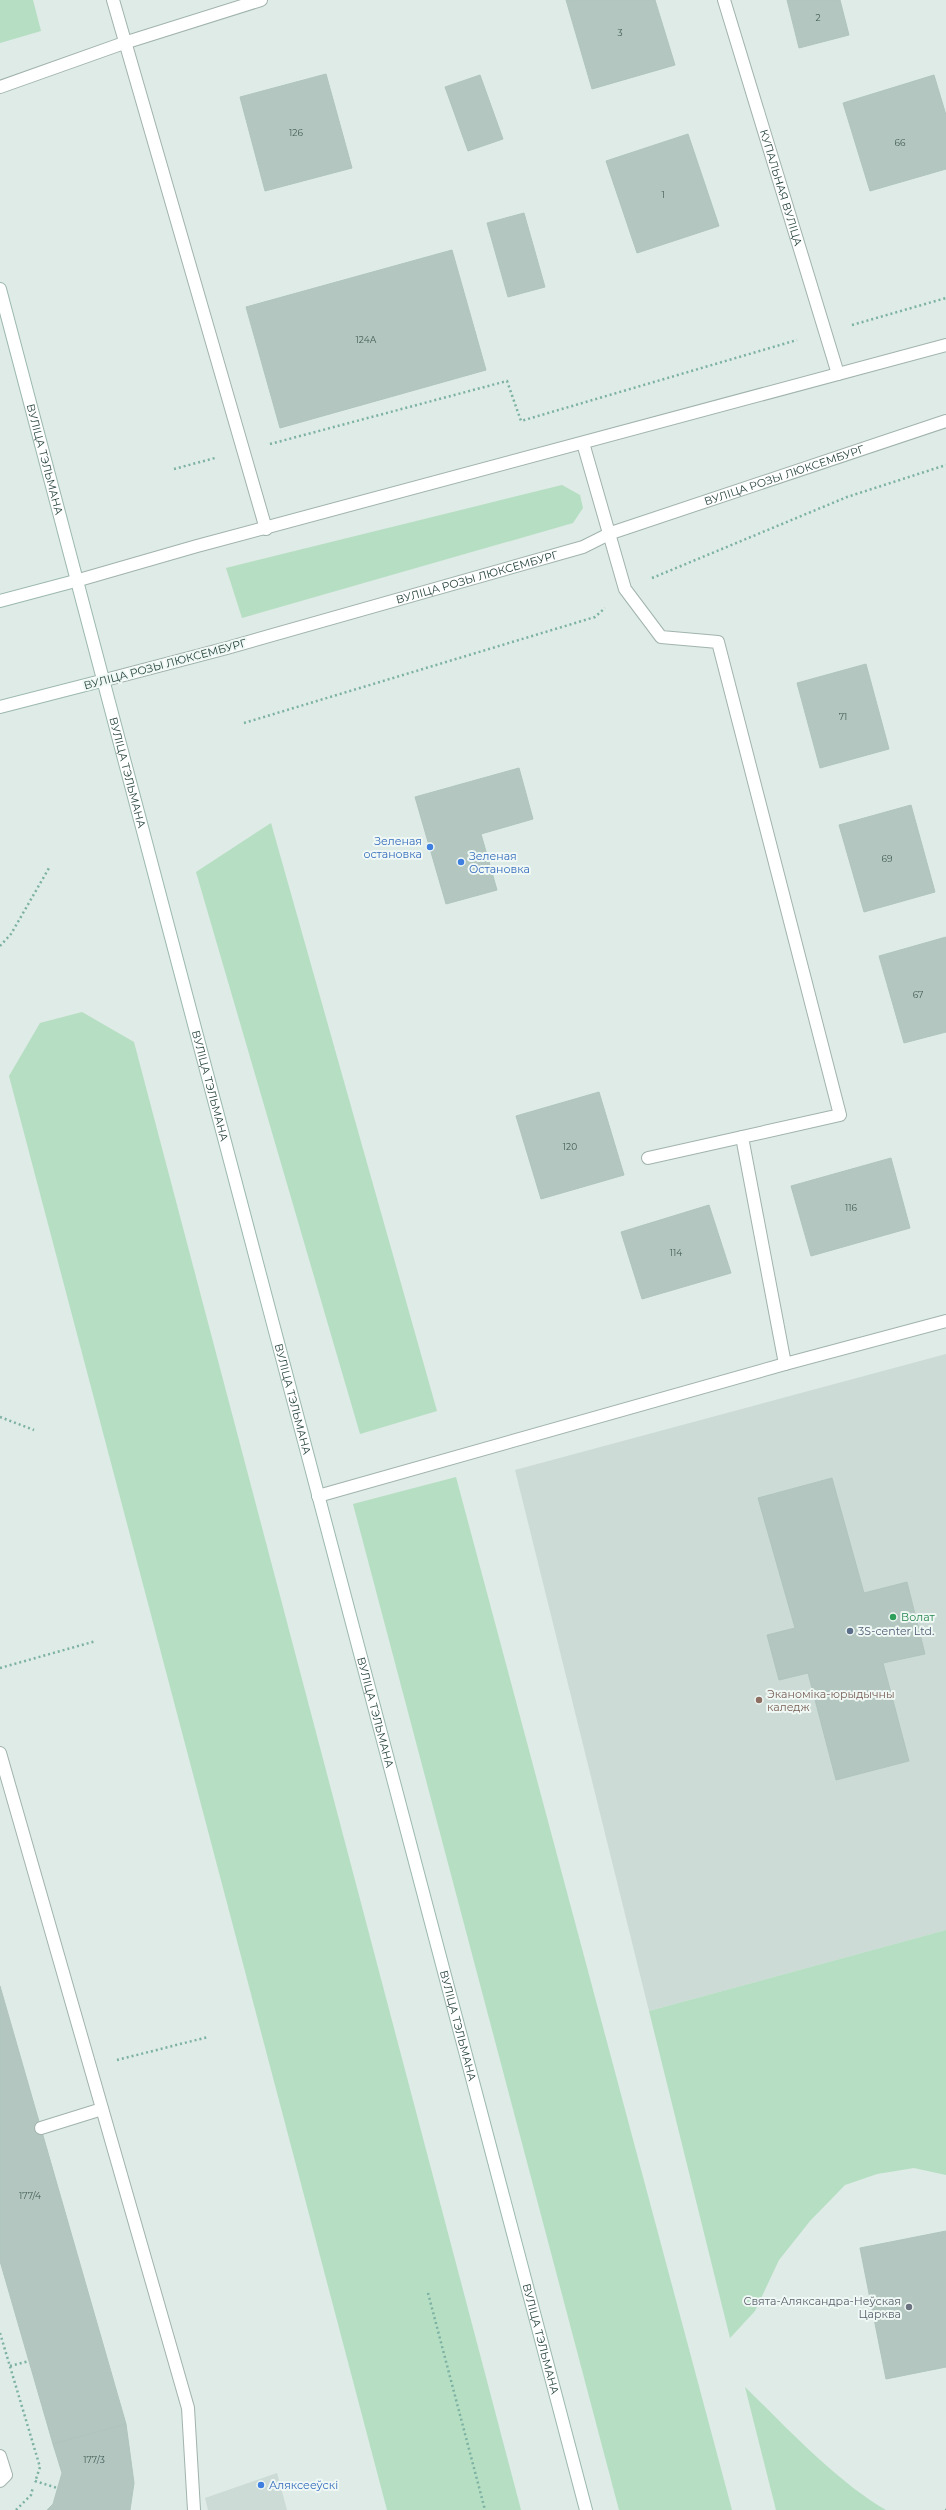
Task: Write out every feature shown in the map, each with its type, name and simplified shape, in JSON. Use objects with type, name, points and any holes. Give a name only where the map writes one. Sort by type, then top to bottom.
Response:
[{"type":"main road","points":[[113,0],[124,43],[266,529]]},
{"type":"main road","points":[[0,87],[124,43],[261,0]]},
{"type":"main road","name":"КУПАЛЬНАЯ ВУЛІЦА","points":[[724,0],[838,374]]},
{"type":"main road","name":"ВУЛІЦА ТЭЛЬМАНА","points":[[0,289],[79,580],[136,805],[586,2510]]},
{"type":"main road","points":[[0,601],[946,345]]},
{"type":"main road","name":"ВУЛІЦА РОЗЫ ЛЮКСЕМБУРГ","points":[[0,707],[227,648],[583,547],[611,533],[946,421]]},
{"type":"main road","points":[[583,443],[611,533],[625,589],[661,637],[718,642],[840,1115],[648,1158]]},
{"type":"main road","points":[[742,1137],[785,1364]]},
{"type":"main road","points":[[318,1496],[785,1364],[946,1321]]},
{"type":"main road","points":[[0,1753],[188,2408],[194,2510]]},
{"type":"main road","points":[[41,2128],[102,2109]]},
{"type":"main road","points":[[0,2456],[6,2475],[0,2481]]},
{"type":"path","points":[[174,469],[507,381],[521,421],[824,332],[946,298]]},
{"type":"path","points":[[0,946],[11,934],[49,868]]},
{"type":"path","points":[[0,1417],[34,1430]]},
{"type":"path","points":[[0,1668],[96,1641]]},
{"type":"path","points":[[90,2066],[208,2037]]},
{"type":"path","points":[[428,2293],[485,2510]]},
{"type":"path","points":[[0,2333],[40,2467],[31,2496],[16,2510]]},
{"type":"path","points":[[10,2366],[29,2361]]},
{"type":"path","points":[[35,2481],[57,2488]]},
{"type":"shaded area","name":"Эканоміка-юрыдычны каледж","points":[[946,1354],[946,1930],[649,2011],[515,1470]]},
{"type":"shaded area","name":"Аляксееўскі","points":[[277,2473],[287,2510],[208,2510],[205,2498]]},
{"type":"green space","points":[[0,0],[33,0],[41,31],[0,43]]},
{"type":"green space","points":[[562,485],[580,495],[583,508],[573,523],[242,618],[226,568]]},
{"type":"green space","points":[[271,823],[437,1411],[360,1434],[196,872]]},
{"type":"green space","points":[[82,1012],[134,1042],[521,2510],[387,2510],[9,1076],[40,1023]]},
{"type":"green space","points":[[456,1477],[732,2510],[619,2510],[353,1504]]},
{"type":"green space","points":[[946,1930],[946,2175],[914,2168],[877,2174],[845,2185],[810,2221],[779,2260],[755,2311],[730,2338],[649,2011]]},
{"type":"green space","points":[[745,2387],[812,2453],[849,2485],[886,2510],[776,2510]]},
{"type":"building","points":[[566,0],[655,0],[675,65],[592,89]]},
{"type":"building","points":[[787,0],[840,0],[849,35],[799,48]]},
{"type":"building","points":[[326,74],[352,168],[265,191],[240,97]]},
{"type":"building","points":[[480,75],[503,139],[468,151],[445,87]]},
{"type":"building","points":[[934,75],[946,115],[946,169],[870,191],[843,103]]},
{"type":"building","points":[[688,134],[719,226],[637,253],[606,161]]},
{"type":"building","points":[[524,213],[545,287],[508,297],[487,223]]},
{"type":"building","points":[[452,250],[486,370],[280,428],[246,307]]},
{"type":"building","points":[[866,664],[889,749],[820,768],[797,683]]},
{"type":"building","name":"Зеленая Остановка","points":[[519,768],[533,819],[481,834],[497,890],[446,904],[415,797]]},
{"type":"building","points":[[911,805],[935,892],[864,912],[839,825]]},
{"type":"building","points":[[946,937],[946,1032],[904,1043],[879,956]]},
{"type":"building","points":[[599,1092],[624,1175],[541,1199],[516,1116]]},
{"type":"building","points":[[891,1158],[910,1228],[811,1256],[791,1186]]},
{"type":"building","points":[[709,1205],[731,1273],[642,1299],[621,1232]]},
{"type":"building","name":"3S-center Ltd.","points":[[832,1478],[864,1593],[907,1582],[925,1654],[883,1663],[909,1761],[836,1780],[808,1673],[779,1680],[767,1635],[795,1628],[758,1498]]},
{"type":"building","points":[[0,1986],[126,2424],[53,2444],[0,2261]]},
{"type":"building","name":"Свята-Аляксандра-Неўская Царква","points":[[946,2231],[946,2367],[886,2379],[860,2248]]},
{"type":"building","points":[[126,2424],[134,2483],[130,2510],[47,2510],[53,2504],[62,2473],[53,2444]]},
{"type":"place","name":"Зеленая остановка","points":[[430,847]]},
{"type":"place","name":"Зеленая Остановка","points":[[461,862]]},
{"type":"place","name":"Волат","points":[[893,1617]]},
{"type":"place","name":"3S-center Ltd.","points":[[850,1631]]},
{"type":"place","name":"Эканоміка-юрыдычны каледж","points":[[759,1700]]},
{"type":"place","name":"Свята-Аляксандра-Неўская Царква","points":[[909,2307]]},
{"type":"place","name":"Аляксееўскі","points":[[261,2485]]}]
